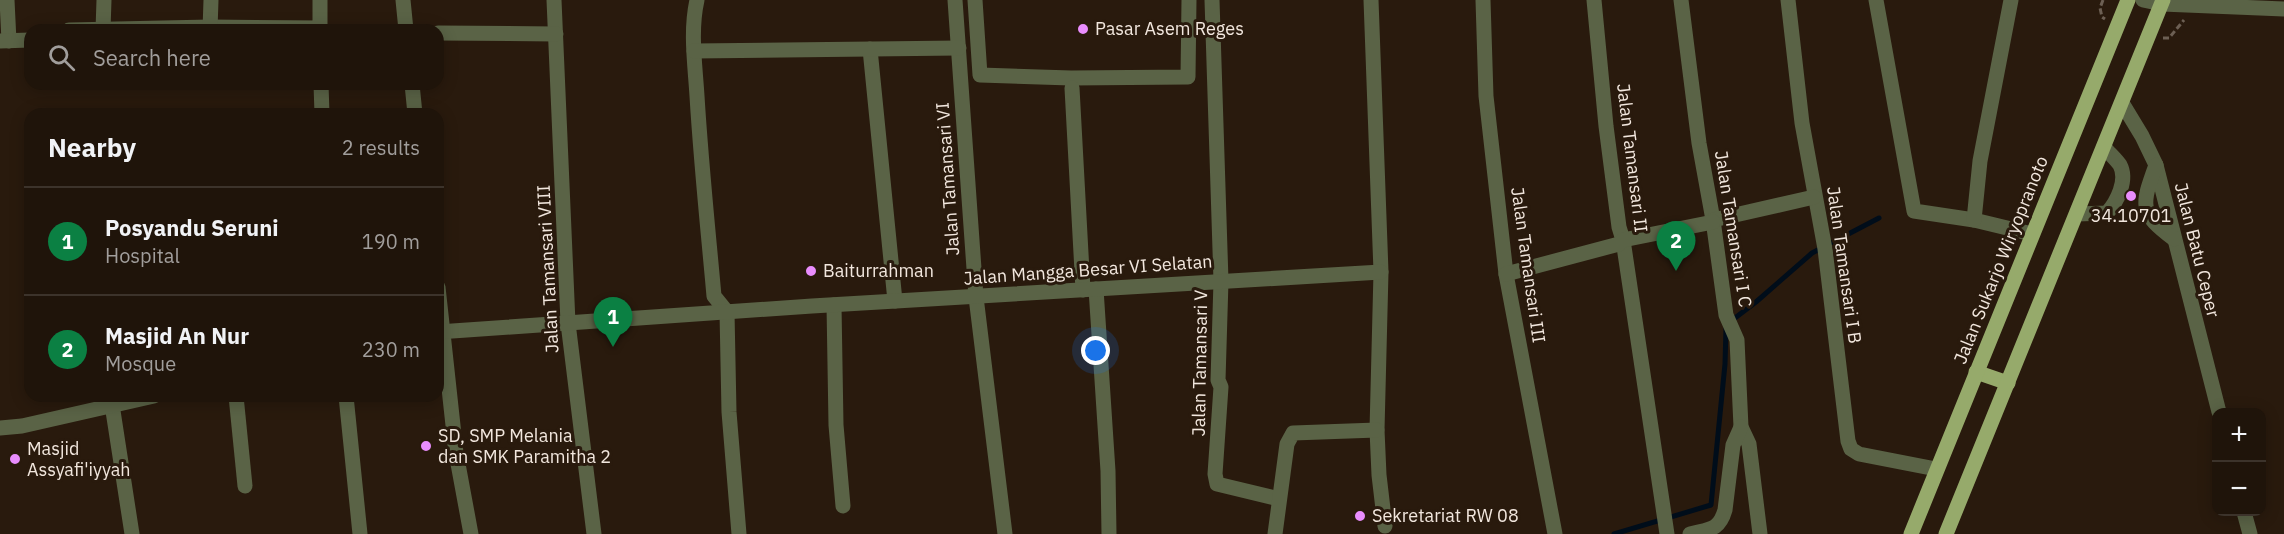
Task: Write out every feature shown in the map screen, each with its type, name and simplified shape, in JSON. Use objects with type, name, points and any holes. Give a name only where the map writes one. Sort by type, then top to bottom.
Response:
[{"type":"main road","name":"Jalan Sukarjo Wiryopranoto","points":[[1911,534],[2128,0]]},
{"type":"main road","points":[[1946,534],[2162,2]]},
{"type":"main road","points":[[1977,372],[2008,383]]},
{"type":"street","points":[[6,38],[7,0]]},
{"type":"street","points":[[103,24],[104,0]]},
{"type":"street","points":[[210,24],[211,0]]},
{"type":"street","points":[[320,0],[320,24]]},
{"type":"street","points":[[403,0],[405,24]]},
{"type":"street","name":"Jalan Tamansari VIII","points":[[554,0],[568,323],[594,534]]},
{"type":"street","points":[[697,0],[694,14],[694,51],[714,296],[727,312],[729,412],[739,534]]},
{"type":"street","name":"Jalan Tamansari VI","points":[[955,0],[976,297],[1005,534]]},
{"type":"street","points":[[975,0],[980,75],[1083,78],[1188,77],[1189,0]]},
{"type":"street","name":"Jalan Tamansari V","points":[[1212,0],[1221,281],[1218,380],[1221,387],[1215,474],[1217,484],[1279,499]]},
{"type":"street","points":[[1371,0],[1381,272],[1377,430],[1385,526]]},
{"type":"street","name":"Jalan Tamansari III","points":[[1483,0],[1486,96],[1506,274],[1555,534]]},
{"type":"street","name":"Jalan Tamansari II","points":[[1594,0],[1606,126],[1619,227],[1623,240],[1666,525]]},
{"type":"street","name":"Jalan Tamansari I C","points":[[1681,0],[1699,142],[1726,315],[1737,340],[1741,427],[1749,444],[1760,534]]},
{"type":"street","name":"Jalan Tamansari I B","points":[[1788,0],[1802,123],[1825,249],[1848,441],[1851,449],[1859,454],[1936,469]]},
{"type":"street","points":[[1876,0],[1914,211],[1974,220],[2032,234]]},
{"type":"street","points":[[1974,220],[1980,161],[2011,0]]},
{"type":"street","points":[[2143,0],[2192,5],[2284,9]]},
{"type":"street","points":[[444,33],[556,34]]},
{"type":"street","points":[[6,38],[24,34]]},
{"type":"street","points":[[6,38],[24,40]]},
{"type":"street","points":[[694,51],[959,48]]},
{"type":"street","points":[[870,49],[895,301]]},
{"type":"street","points":[[1072,88],[1108,471],[1109,534]]},
{"type":"street","points":[[321,90],[322,108]]},
{"type":"street","points":[[413,90],[414,108]]},
{"type":"street","name":"Jalan Batu Ceper","points":[[2122,103],[2156,165],[2218,408]]},
{"type":"street","points":[[2077,214],[2107,213],[2115,204],[2123,180],[2121,166],[2104,147]]},
{"type":"street","points":[[1506,274],[1619,244],[1623,240],[1814,197]]},
{"type":"street","name":"Jalan Mangga Besar VI Selatan","points":[[444,332],[895,301],[1381,272]]},
{"type":"street","points":[[834,305],[836,424],[843,506]]},
{"type":"street","points":[[444,356],[456,453],[471,534]]},
{"type":"street","points":[[0,428],[22,426],[105,402]]},
{"type":"street","points":[[112,402],[132,534]]},
{"type":"street","points":[[237,402],[245,486]]},
{"type":"street","points":[[347,402],[360,534]]},
{"type":"street","points":[[1689,534],[1716,527],[1722,520],[1733,446],[1741,427]]},
{"type":"street","points":[[1275,534],[1287,444],[1293,433],[1377,430]]},
{"type":"street","points":[[2245,516],[2250,534]]},
{"type":"path","points":[[2148,37],[2169,38],[2179,27],[2192,5]]},
{"type":"waterway","points":[[1731,321],[1812,253],[1879,218]]},
{"type":"waterway","points":[[1614,534],[1711,505],[1725,364],[1726,328]]},
{"type":"place","name":"Pasar Asem Reges","points":[[1083,29]]},
{"type":"place","name":"34.10701","points":[[2131,196]]},
{"type":"place","name":"Baiturrahman","points":[[811,271]]},
{"type":"place","name":"Masjid An Nur","points":[[1676,271]]},
{"type":"place","name":"Posyandu Seruni","points":[[613,347]]},
{"type":"place","name":"SD, SMP Melania dan SMK Paramitha 2","points":[[426,446]]},
{"type":"place","name":"Masjid Assyafi'iyyah","points":[[15,459]]},
{"type":"place","name":"Sekretariat RW 08","points":[[1360,516]]}]
